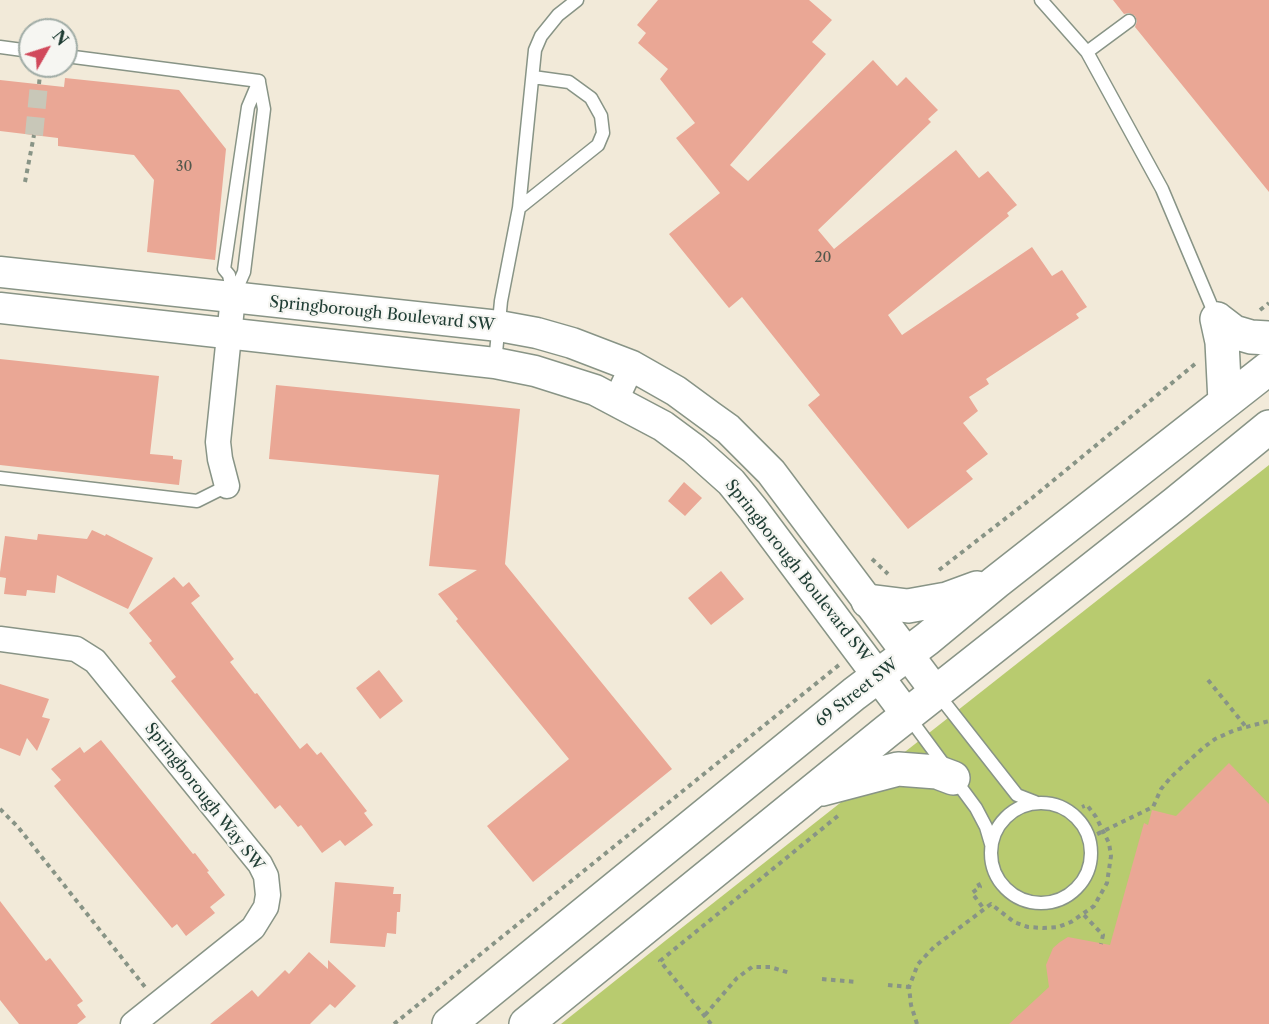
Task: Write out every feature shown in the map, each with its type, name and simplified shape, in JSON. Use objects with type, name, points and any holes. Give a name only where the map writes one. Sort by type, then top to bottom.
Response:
[{"type":"main road","points":[[1217,319],[1234,332],[1251,338],[1269,338]]},
{"type":"main road","points":[[1217,319],[1222,342],[1225,402]]},
{"type":"main road","name":"69 Street SW","points":[[449,1024],[878,676],[1269,368]]},
{"type":"main road","points":[[526,1024],[907,715],[1269,427]]},
{"type":"main road","points":[[868,601],[898,606],[925,604],[996,582]]},
{"type":"main road","points":[[815,791],[898,769],[937,772],[953,778]]},
{"type":"street","name":"Springborough Boulevard SW","points":[[0,272],[499,326],[537,333],[572,343],[632,366],[676,392],[728,429],[752,453],[792,499],[936,692]]},
{"type":"street","points":[[227,486],[218,442],[233,297]]},
{"type":"street","name":"Springborough Boulevard SW","points":[[0,308],[495,363],[551,375],[595,390],[663,426],[731,482],[907,715]]},
{"type":"street","points":[[616,400],[632,366]]},
{"type":"street","name":"Springborough Way SW","points":[[0,639],[76,649],[95,661],[260,864],[266,876],[268,895],[266,907],[253,928],[133,1024]]},
{"type":"lane","points":[[495,363],[501,301],[519,208],[535,50],[541,36],[558,15],[577,0]]},
{"type":"lane","points":[[1041,0],[1087,52],[1162,189],[1217,319]]},
{"type":"lane","points":[[1087,52],[1130,21]]},
{"type":"lane","points":[[0,47],[18,49]]},
{"type":"lane","points":[[78,58],[259,81]]},
{"type":"lane","points":[[519,208],[598,145],[603,133],[601,116],[591,98],[568,82],[533,77]]},
{"type":"lane","points":[[233,297],[244,272],[264,109],[259,81]]},
{"type":"lane","points":[[233,297],[229,275],[224,269],[248,107],[259,81]]},
{"type":"lane","points":[[0,478],[197,501],[227,486]]},
{"type":"lane","points":[[907,715],[976,808],[986,827],[991,845],[993,869],[1000,883],[1011,894],[1026,901],[1041,904],[1056,901],[1071,894],[1082,883],[1089,869],[1091,853],[1089,838],[1082,824],[1071,813],[1057,805],[1035,802],[1017,795],[936,692]]},
{"type":"lane","points":[[991,845],[996,830],[1006,816],[1019,807],[1035,802]]},
{"type":"path","points":[[39,78],[39,84]]},
{"type":"path","points":[[25,182],[34,135]]},
{"type":"path","points":[[933,576],[1200,360]]},
{"type":"path","points":[[393,1024],[840,664]]},
{"type":"path","points":[[1208,680],[1247,728]]},
{"type":"path","points":[[1089,838],[1153,807],[1161,789],[1172,776],[1215,739],[1269,722]]},
{"type":"path","points":[[917,1024],[911,1005],[909,987],[918,964],[934,947],[991,904],[1014,922],[1028,927],[1043,928],[1058,927],[1071,922],[1094,906],[1102,895],[1109,876],[1111,856],[1104,831],[1087,806],[1082,807]]},
{"type":"path","points":[[0,809],[18,827],[158,1004]]},
{"type":"path","points":[[711,1024],[660,961],[841,814]]},
{"type":"path","points":[[978,884],[980,887],[972,893],[984,909]]},
{"type":"path","points":[[1084,915],[1103,935],[1101,944]]},
{"type":"path","points":[[705,1015],[737,978],[752,968],[770,967],[790,973]]},
{"type":"path","points":[[822,979],[857,982]]},
{"type":"path","points":[[888,985],[909,987]]},
{"type":"green space","points":[[1269,465],[1269,1024],[561,1024],[665,941]]},
{"type":"building","points":[[658,0],[809,0],[832,20],[812,42],[826,54],[730,165],[748,181],[873,60],[897,86],[906,77],[938,110],[928,119],[931,122],[818,230],[834,249],[956,150],[979,178],[988,171],[1017,205],[1007,213],[1009,216],[888,315],[902,335],[1032,247],[1052,276],[1062,270],[1087,307],[1076,314],[1079,318],[986,379],[989,384],[969,397],[978,411],[963,423],[988,454],[966,471],[973,479],[908,529],[808,405],[820,395],[742,297],[729,308],[669,234],[720,193],[676,138],[695,123],[660,79],[668,69],[638,43],[646,33],[637,25]]},
{"type":"building","points":[[1113,0],[1269,0],[1269,192],[1135,27],[1137,21],[1135,16],[1129,13],[1124,14]]},
{"type":"building","points":[[65,78],[179,90],[226,149],[215,260],[147,252],[154,180],[134,155],[58,146],[58,138],[0,131],[0,80],[64,87]]},
{"type":"building","points":[[0,359],[159,376],[150,454],[173,456],[173,459],[182,460],[179,485],[0,465]]},
{"type":"building","points":[[276,385],[520,409],[505,564],[672,769],[533,882],[487,826],[569,759],[456,621],[458,619],[438,594],[477,570],[429,566],[439,475],[269,459]]},
{"type":"building","points":[[684,482],[702,498],[685,516],[668,501]]},
{"type":"building","points":[[92,530],[105,536],[106,534],[153,558],[128,609],[57,575],[55,593],[27,590],[26,596],[4,594],[6,578],[0,577],[0,572],[5,536],[37,540],[38,534],[87,539]]},
{"type":"building","points":[[721,571],[744,599],[711,625],[688,598]]},
{"type":"building","points":[[174,577],[183,587],[189,582],[200,596],[191,603],[234,659],[230,662],[300,749],[307,743],[317,755],[321,752],[367,811],[364,813],[373,825],[345,846],[340,840],[322,853],[301,825],[298,827],[280,805],[275,809],[171,681],[176,677],[149,643],[152,641],[129,613]]},
{"type":"building","points":[[379,670],[403,701],[380,719],[356,688]]},
{"type":"building","points":[[0,684],[49,699],[42,717],[50,719],[37,751],[27,738],[20,756],[0,748]]},
{"type":"building","points":[[101,740],[193,854],[195,853],[225,895],[210,907],[215,913],[186,936],[177,924],[172,928],[54,786],[61,780],[51,769],[80,747],[84,753]]},
{"type":"building","points":[[1229,763],[1269,804],[1269,1024],[1009,1024],[1049,987],[1046,965],[1053,948],[1060,942],[1068,937],[1110,945],[1144,823],[1148,825],[1152,810],[1176,816]]},
{"type":"building","points":[[335,882],[394,887],[393,894],[401,894],[396,934],[387,933],[385,947],[330,943]]},
{"type":"building","points":[[0,901],[46,961],[50,958],[83,1001],[77,1005],[86,1017],[77,1024],[19,1024],[0,1000]]},
{"type":"building","points":[[309,952],[328,969],[328,960],[356,986],[335,1008],[330,1004],[310,1024],[210,1024],[252,990],[258,997],[285,970],[289,974]]},
{"type":"tunnel","points":[[34,135],[39,84]]}]
